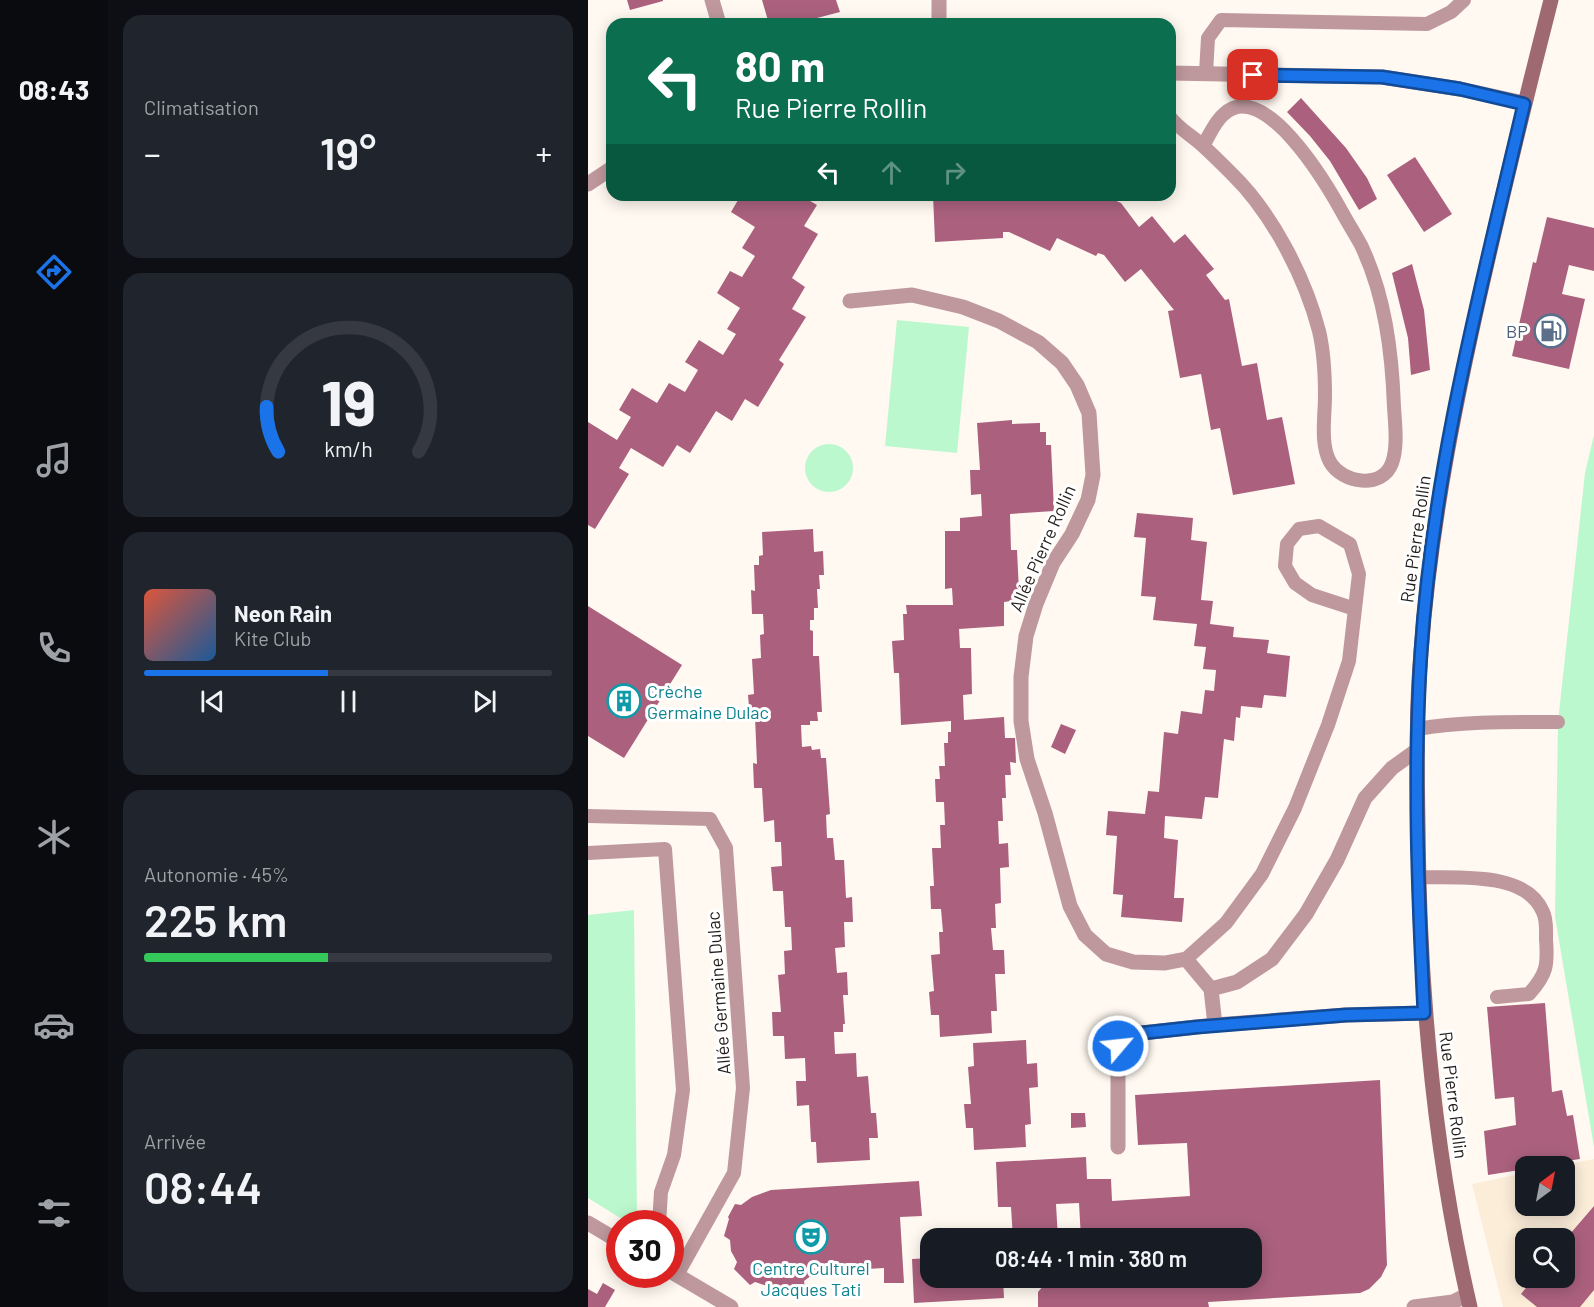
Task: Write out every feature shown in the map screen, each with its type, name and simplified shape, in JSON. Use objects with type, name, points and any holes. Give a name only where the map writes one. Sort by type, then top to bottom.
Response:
[{"type":"street","points":[[712,0],[717,18]]},
{"type":"street","points":[[939,0],[939,18]]},
{"type":"street","name":"Rue Pierre Rollin","points":[[1468,1301],[1436,1124],[1424,1013],[1418,877],[1417,729],[1421,651],[1427,589],[1453,413],[1524,104],[1551,0]]},
{"type":"street","points":[[1176,73],[1382,77],[1460,89],[1524,104]]},
{"type":"street","points":[[588,184],[606,172]]},
{"type":"street","name":"Allée Pierre Rollin","points":[[850,301],[912,296],[963,307],[999,321],[1038,342],[1062,363],[1077,386],[1089,413],[1093,475],[1088,500],[1072,534],[1053,563],[1026,636],[1021,677],[1021,710],[1027,759],[1045,813],[1070,906],[1085,935],[1106,954],[1133,962],[1165,963],[1186,958]]},
{"type":"street","points":[[1211,989],[1237,982],[1272,959],[1306,914],[1332,869],[1365,798],[1392,768],[1417,750]]},
{"type":"street","points":[[1186,958],[1211,989],[1215,1025]]},
{"type":"street","points":[[1118,1147],[1118,1046],[1133,1034],[1346,1015],[1424,1013]]},
{"type":"street","points":[[588,1223],[606,1234]]},
{"type":"street","points":[[684,1279],[730,1307]]},
{"type":"street","points":[[1414,1307],[1468,1301]]},
{"type":"lane","points":[[1206,73],[1208,38],[1221,20],[1426,24],[1451,12],[1464,0]]},
{"type":"lane","points":[[1176,125],[1203,146],[1235,177],[1276,232],[1296,268],[1318,328],[1323,349],[1325,446],[1330,463],[1356,480],[1366,482],[1377,479],[1387,472],[1392,464],[1394,396],[1389,338],[1361,246],[1329,188],[1312,164],[1276,121],[1256,108],[1238,107],[1224,114],[1203,146]]},
{"type":"lane","points":[[1186,958],[1226,923],[1262,874],[1295,808],[1328,725],[1349,660],[1355,609],[1359,574],[1350,544],[1319,526],[1299,529],[1287,544],[1284,566],[1295,583],[1312,595],[1355,609]]},
{"type":"lane","points":[[1417,729],[1476,723],[1558,722]]},
{"type":"lane","name":"Allée Germaine Dulac","points":[[588,816],[710,819],[726,848],[743,1088],[734,1173],[684,1256]]},
{"type":"lane","points":[[588,853],[665,849],[683,1090],[674,1155],[661,1192],[659,1210]]},
{"type":"lane","points":[[1418,877],[1499,880],[1518,885],[1534,897],[1544,914],[1548,960],[1542,980],[1529,994],[1497,997]]},
{"type":"shaded area","points":[[1594,1159],[1594,1307],[1503,1307],[1472,1184],[1515,1175],[1515,1216],[1575,1216],[1575,1163]]},
{"type":"green space","points":[[897,320],[969,327],[957,453],[885,446]]},
{"type":"green space","points":[[1594,435],[1594,1147],[1555,917],[1558,722],[1585,473]]},
{"type":"green space","points":[[829,444],[846,451],[853,468],[846,485],[829,492],[812,485],[805,468],[812,451]]},
{"type":"green space","points":[[634,910],[637,1210],[607,1210],[588,1198],[588,915]]},
{"type":"building","points":[[627,0],[663,0],[663,1],[630,10]]},
{"type":"building","points":[[762,0],[836,0],[840,12],[817,18],[767,18]]},
{"type":"building","points":[[1301,98],[1346,148],[1367,178],[1377,199],[1359,210],[1330,161],[1287,112]]},
{"type":"building","points":[[1415,157],[1452,214],[1424,232],[1387,175]]},
{"type":"building","points":[[737,201],[810,201],[817,205],[804,226],[818,234],[792,278],[805,287],[792,309],[806,317],[779,360],[784,364],[758,407],[745,399],[732,421],[716,411],[690,453],[677,445],[663,467],[631,448],[619,468],[629,474],[595,529],[588,525],[588,422],[617,440],[631,417],[619,410],[632,388],[657,403],[669,383],[685,392],[698,370],[685,362],[699,340],[723,355],[736,334],[727,329],[740,308],[717,293],[730,271],[742,277],[755,256],[742,248],[755,227],[731,212]]},
{"type":"building","points":[[933,201],[1116,201],[1121,203],[1139,227],[1152,216],[1174,243],[1185,234],[1214,269],[1206,275],[1225,300],[1229,299],[1242,366],[1257,363],[1267,420],[1282,417],[1295,484],[1233,495],[1220,428],[1211,430],[1201,374],[1180,378],[1168,311],[1174,310],[1141,269],[1125,282],[1104,255],[1098,253],[1096,256],[1057,238],[1050,251],[1009,232],[1003,232],[1003,238],[935,242]]},
{"type":"building","points":[[1547,217],[1594,228],[1594,271],[1569,265],[1562,294],[1585,299],[1569,369],[1512,356],[1533,262],[1536,263]]},
{"type":"building","points":[[1412,264],[1424,310],[1430,370],[1411,375],[1408,338],[1392,273]]},
{"type":"building","points":[[1012,420],[1012,424],[1040,423],[1040,432],[1046,432],[1046,445],[1051,445],[1054,511],[1010,514],[1011,550],[1017,550],[1019,592],[1012,601],[1004,602],[1004,626],[959,629],[960,648],[971,648],[972,694],[963,695],[964,720],[1004,717],[1005,738],[1015,738],[1016,763],[1010,762],[1011,775],[1005,775],[1006,798],[1002,798],[1003,821],[998,821],[999,844],[1008,843],[1009,867],[1000,868],[1001,903],[995,904],[996,928],[991,928],[993,950],[1004,950],[1005,974],[995,974],[997,1011],[991,1011],[992,1033],[940,1037],[939,1015],[931,1015],[929,992],[934,991],[931,955],[940,954],[939,932],[943,932],[941,909],[931,909],[930,886],[934,886],[932,848],[941,848],[940,825],[945,825],[944,802],[936,802],[935,779],[940,779],[939,766],[945,766],[944,743],[948,743],[951,721],[901,725],[899,673],[894,673],[892,641],[904,640],[903,614],[907,614],[906,605],[953,605],[952,588],[945,589],[945,531],[960,531],[960,518],[982,516],[981,494],[971,495],[970,470],[980,470],[977,423]]},
{"type":"building","points":[[1137,513],[1193,518],[1191,540],[1207,542],[1201,600],[1213,601],[1210,624],[1234,627],[1233,637],[1269,640],[1267,653],[1290,656],[1286,697],[1264,695],[1262,708],[1241,706],[1240,718],[1236,717],[1234,741],[1224,739],[1218,798],[1205,797],[1202,819],[1165,816],[1164,838],[1178,840],[1174,898],[1184,898],[1182,922],[1121,917],[1123,895],[1113,894],[1117,836],[1106,835],[1108,811],[1145,814],[1148,791],[1159,792],[1164,732],[1178,734],[1181,711],[1202,714],[1205,690],[1214,691],[1216,670],[1203,669],[1206,647],[1194,646],[1197,624],[1153,620],[1156,597],[1141,596],[1146,538],[1134,537]]},
{"type":"building","points":[[813,529],[814,552],[823,551],[824,575],[819,575],[818,608],[814,608],[814,620],[810,620],[810,630],[813,631],[813,656],[819,656],[822,712],[817,712],[818,721],[810,721],[810,725],[801,725],[802,747],[811,746],[812,750],[820,749],[821,758],[826,758],[830,814],[826,815],[827,838],[833,838],[835,860],[844,860],[846,898],[852,897],[853,922],[844,922],[845,947],[835,948],[837,973],[847,972],[848,995],[843,995],[845,1024],[843,1024],[843,1032],[834,1032],[835,1054],[856,1053],[857,1077],[868,1076],[871,1113],[876,1113],[878,1138],[869,1138],[870,1160],[817,1163],[816,1142],[811,1142],[809,1105],[797,1106],[796,1081],[806,1081],[805,1058],[785,1059],[784,1036],[773,1036],[772,1012],[781,1012],[778,975],[785,974],[784,951],[792,950],[791,927],[785,927],[783,891],[773,891],[771,867],[782,866],[781,842],[775,842],[774,820],[764,822],[762,788],[754,788],[753,763],[757,764],[755,717],[750,718],[748,695],[754,694],[752,659],[761,658],[760,635],[764,634],[763,614],[752,614],[751,590],[755,591],[754,565],[759,565],[759,556],[763,555],[762,532]]},
{"type":"building","name":"Crèche Germaine Dulac","points":[[588,606],[682,665],[624,758],[588,736]]},
{"type":"building","points":[[1061,724],[1076,730],[1065,754],[1051,747]]},
{"type":"building","points":[[1545,1003],[1552,1092],[1562,1090],[1567,1116],[1573,1115],[1580,1159],[1575,1160],[1575,1156],[1515,1156],[1515,1171],[1488,1175],[1484,1131],[1516,1125],[1514,1097],[1495,1099],[1487,1007]]},
{"type":"building","points":[[1026,1040],[1027,1064],[1037,1063],[1038,1087],[1029,1088],[1031,1124],[1025,1125],[1026,1147],[974,1150],[973,1128],[966,1128],[964,1104],[971,1104],[968,1067],[974,1066],[973,1043]]},
{"type":"building","points":[[1380,1080],[1387,1265],[1381,1277],[1369,1289],[1360,1293],[1208,1302],[1209,1307],[1038,1307],[1038,1292],[1041,1288],[1262,1288],[1262,1228],[1080,1228],[1079,1203],[1056,1204],[1057,1228],[1012,1228],[1011,1207],[998,1207],[996,1162],[1086,1157],[1087,1179],[1111,1179],[1112,1201],[1190,1196],[1187,1143],[1138,1145],[1135,1095]]},
{"type":"building","points":[[1071,1113],[1085,1113],[1086,1127],[1071,1128]]},
{"type":"building","name":"Centre Culturel Jacques Tati","points":[[919,1181],[922,1216],[900,1217],[904,1283],[884,1283],[884,1268],[816,1272],[804,1281],[805,1288],[783,1294],[779,1287],[755,1282],[750,1285],[734,1269],[737,1262],[731,1251],[730,1240],[724,1236],[728,1217],[735,1204],[741,1205],[752,1197],[771,1190]]},
{"type":"building","points":[[1594,1206],[1594,1290],[1580,1307],[1537,1307],[1521,1294],[1526,1288],[1575,1288],[1575,1228]]},
{"type":"building","points":[[912,1259],[920,1259],[920,1288],[1004,1288],[1004,1298],[914,1303]]},
{"type":"building","points":[[603,1283],[606,1288],[615,1290],[605,1307],[588,1307],[588,1289],[597,1294]]},
{"type":"place","name":"BP","points":[[1551,331]]},
{"type":"place","name":"Crèche Germaine Dulac","points":[[624,701]]},
{"type":"place","name":"Centre Culturel Jacques Tati","points":[[811,1237]]},
{"type":"route","points":[[1118,1046],[1133,1034],[1215,1025],[1346,1015],[1424,1013],[1418,877],[1417,729],[1427,589],[1453,413],[1524,104],[1460,89],[1382,77],[1253,75]]}]
